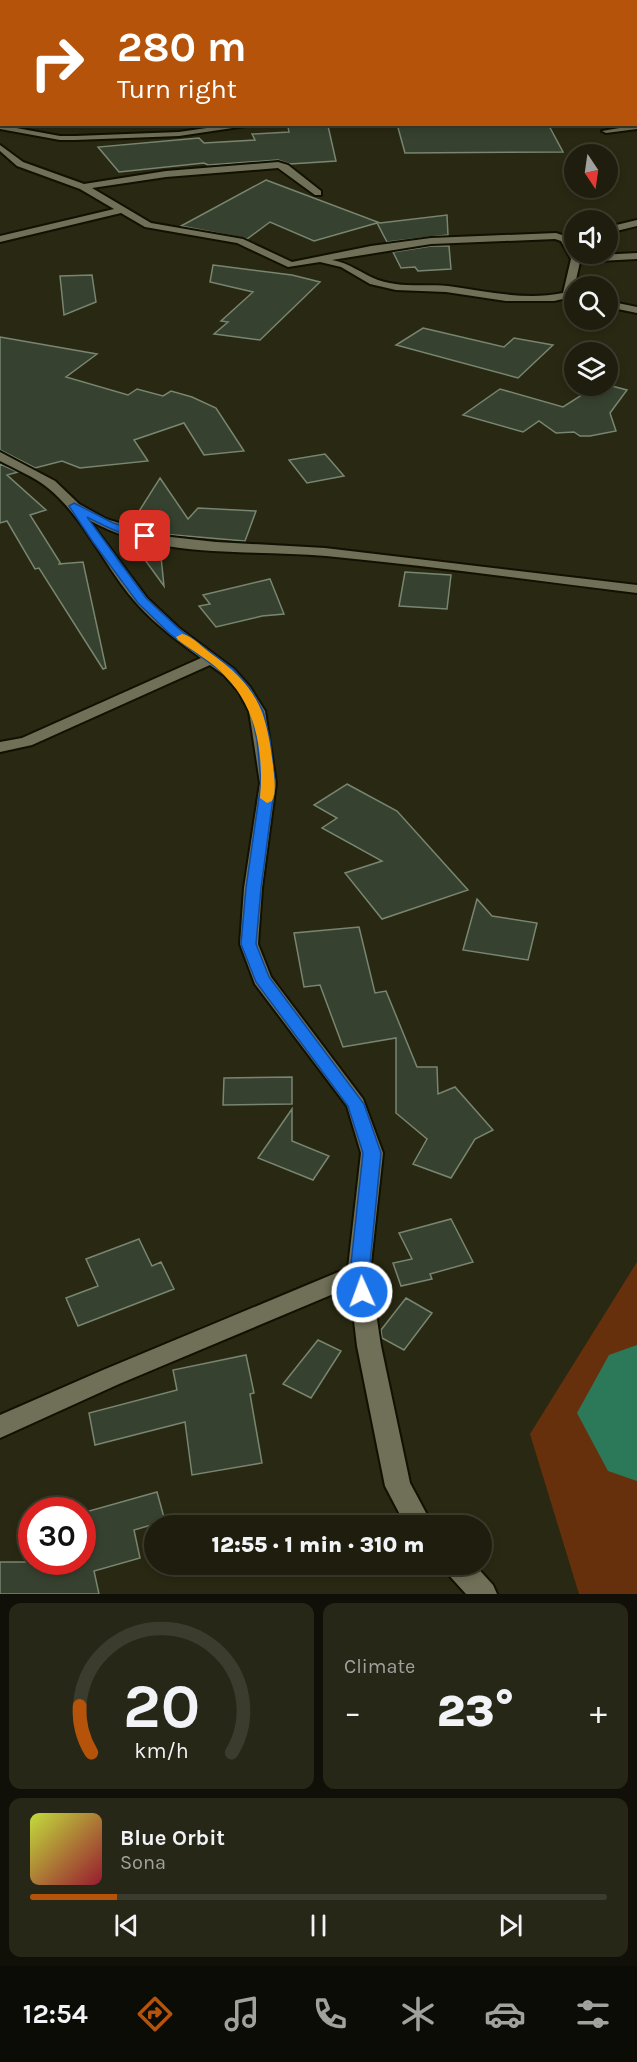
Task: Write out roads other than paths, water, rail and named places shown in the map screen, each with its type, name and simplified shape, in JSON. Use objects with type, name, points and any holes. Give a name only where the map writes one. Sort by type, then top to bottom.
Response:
[{"type":"street","points":[[0,127],[60,138],[75,138],[179,134],[241,126]]},
{"type":"street","points":[[606,131],[637,128]]},
{"type":"street","points":[[0,147],[20,164],[83,187],[148,225],[240,241],[291,265],[431,241],[548,236],[564,238]]},
{"type":"street","points":[[83,187],[166,174],[278,165],[285,166],[318,193]]},
{"type":"street","points":[[0,239],[121,210]]},
{"type":"street","points":[[618,228],[637,223]]},
{"type":"street","points":[[618,257],[637,256]]},
{"type":"street","points":[[317,260],[344,265],[374,282],[396,287],[446,289],[506,297],[564,297]]},
{"type":"street","points":[[618,305],[637,310]]},
{"type":"street","points":[[0,456],[51,484],[74,506],[96,540],[142,601],[174,631],[229,672],[245,690],[257,711],[268,783],[249,944],[262,978],[356,1104],[372,1153],[359,1273],[369,1346],[398,1486],[414,1515]]},
{"type":"street","points":[[74,506],[109,525],[145,536],[182,543],[316,551],[637,588]]},
{"type":"street","points":[[0,747],[26,742],[210,658]]},
{"type":"street","points":[[0,1427],[111,1377],[359,1273]]},
{"type":"street","points":[[466,1575],[484,1594]]},
{"type":"waterway","points":[[637,1380],[618,1413],[637,1444]]}]
